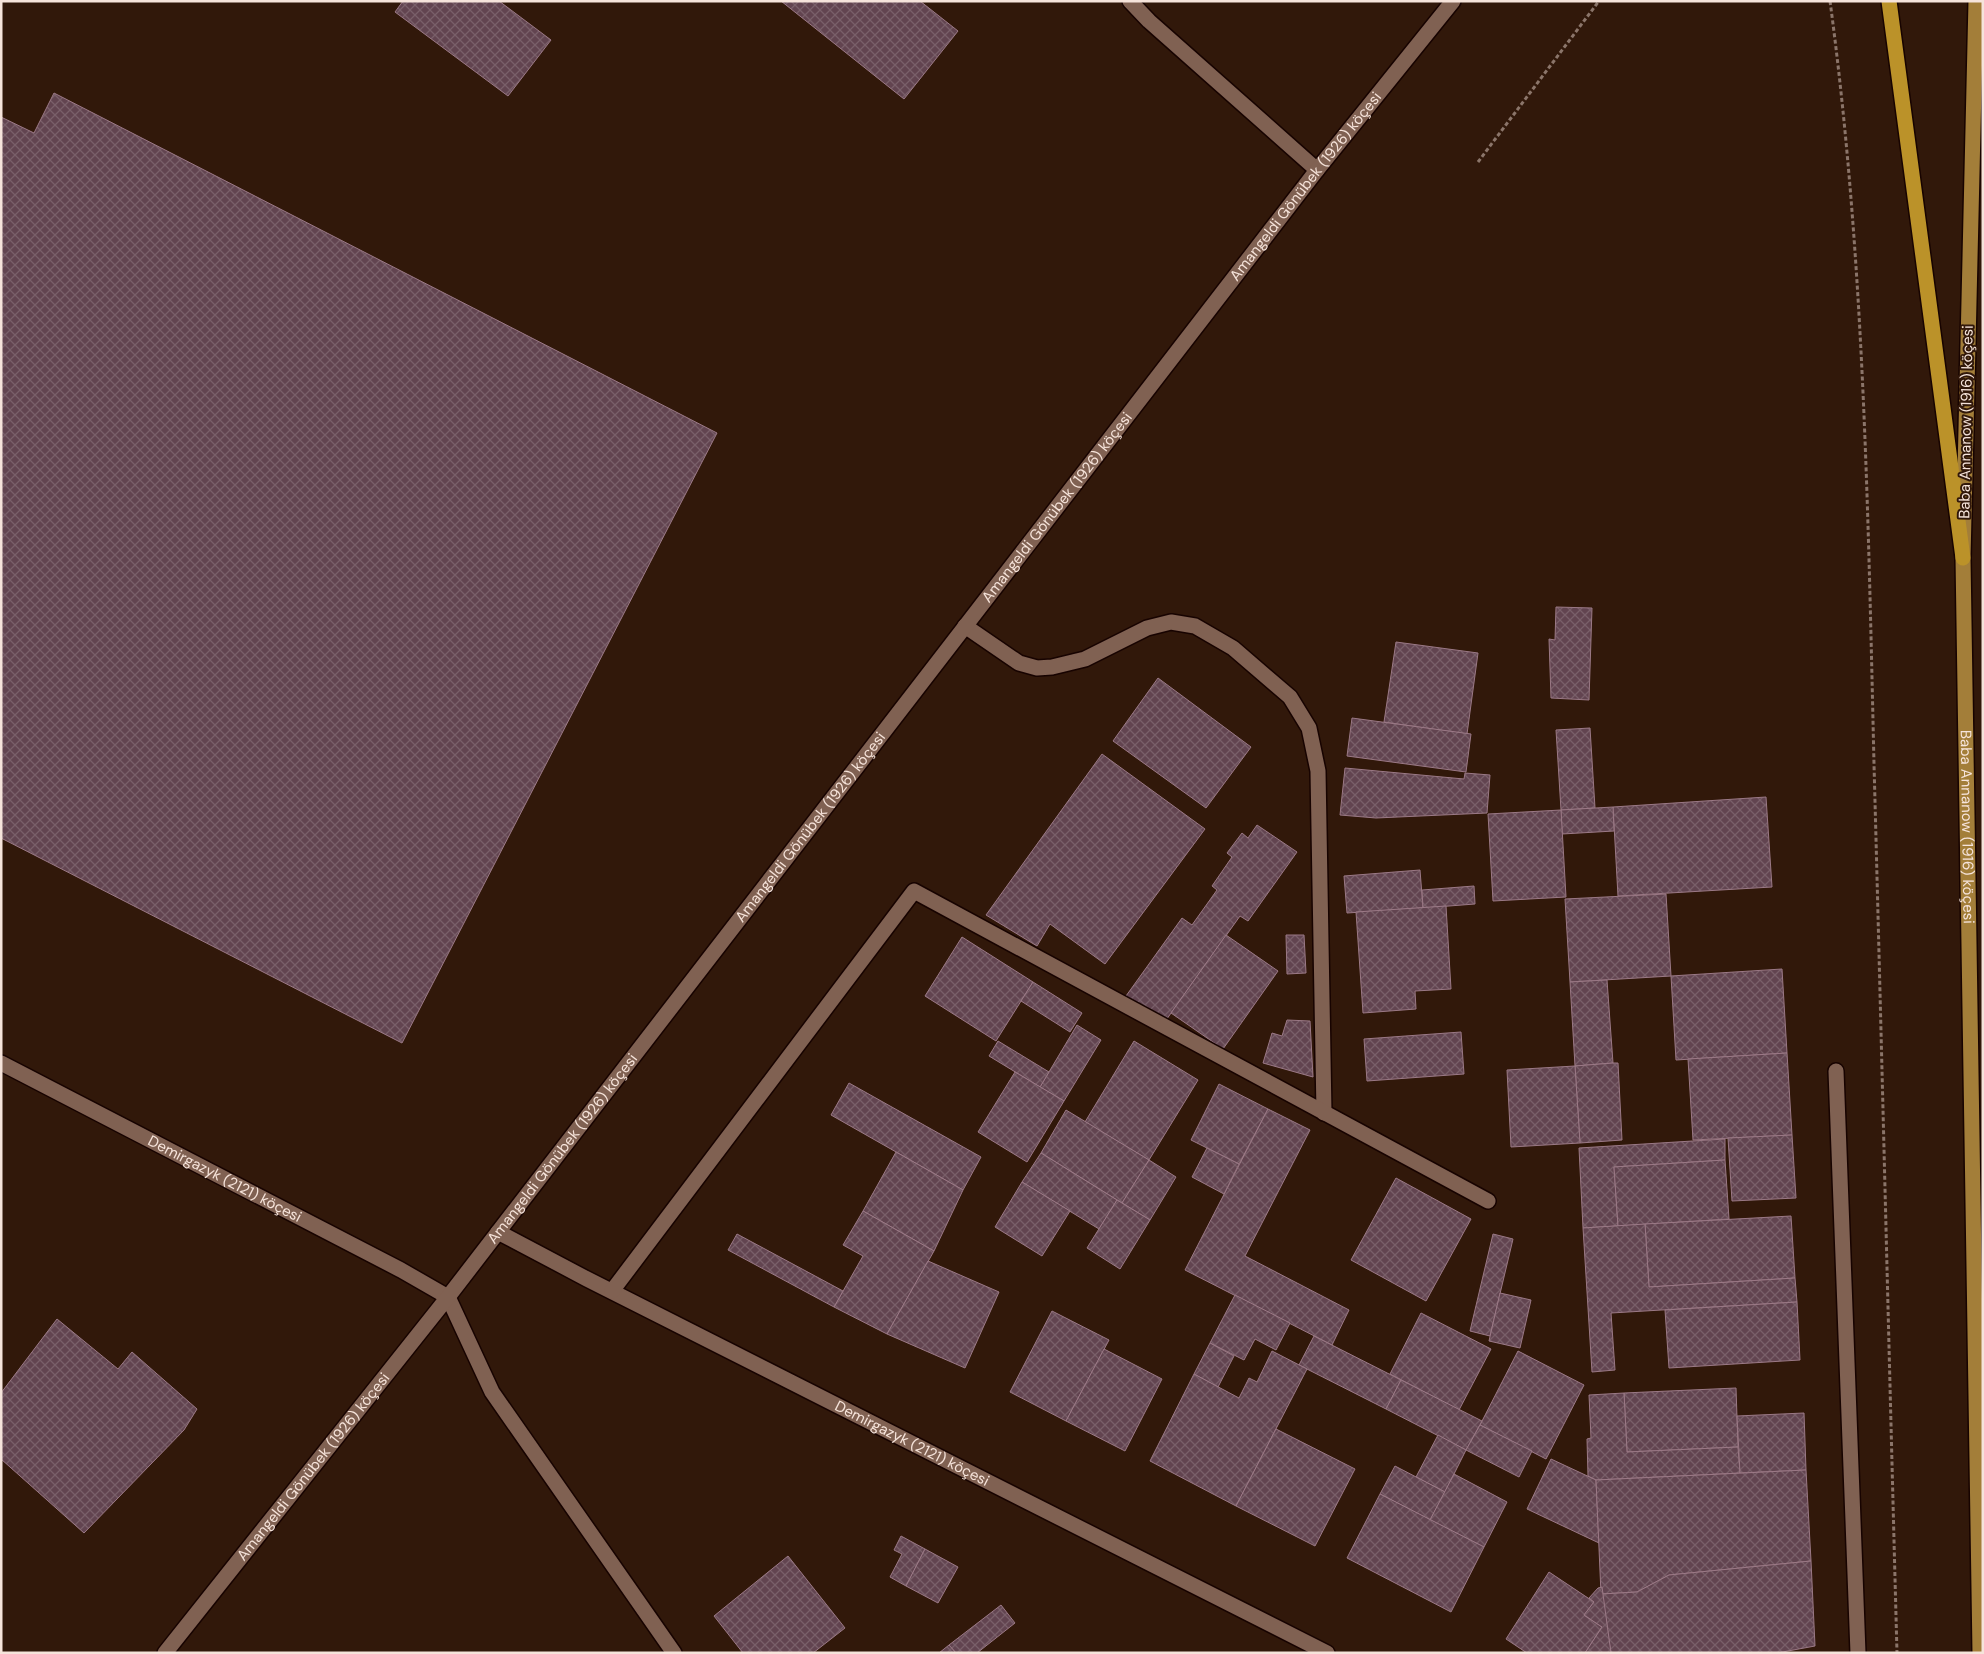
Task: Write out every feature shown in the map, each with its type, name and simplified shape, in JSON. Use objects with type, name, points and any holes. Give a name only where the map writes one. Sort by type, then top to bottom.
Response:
[{"type":"highway","points":[[1889,1],[1963,558]]},
{"type":"main road","name":"Baba Annanow (1916) köçesi","points":[[1976,1],[1963,558],[1980,1653]]},
{"type":"street","points":[[1130,1],[1149,21],[1317,170]]},
{"type":"street","name":"Amangeldi Gönübek (1926) köçesi","points":[[165,1653],[448,1297],[1317,170],[1453,1]]},
{"type":"street","points":[[965,626],[1019,664],[1037,668],[1052,667],[1085,659],[1147,628],[1171,622],[1195,626],[1233,648],[1290,697],[1309,728],[1318,771],[1324,1113]]},
{"type":"street","points":[[612,1291],[914,891],[1488,1201]]},
{"type":"street","name":"Demirgazyk (2121) köçesi","points":[[1,1063],[401,1270],[448,1297]]},
{"type":"street","points":[[1836,1071],[1858,1653]]},
{"type":"street","name":"Demirgazyk (2121) köçesi","points":[[498,1232],[1327,1653]]},
{"type":"street","points":[[448,1297],[492,1392],[674,1653]]},
{"type":"path","points":[[1478,162],[1599,1]]},
{"type":"path","points":[[1830,1],[1843,116],[1860,331],[1868,524],[1897,1653]]},
{"type":"building","points":[[403,1],[499,1],[551,40],[508,96],[395,12]]},
{"type":"building","points":[[781,1],[920,1],[958,31],[904,99]]},
{"type":"building","points":[[54,93],[717,433],[402,1043],[1,838],[1,117],[34,133]]},
{"type":"building","points":[[1556,607],[1592,608],[1589,700],[1551,698],[1549,639],[1555,640]]},
{"type":"building","points":[[1396,642],[1478,653],[1467,734],[1384,722]]},
{"type":"building","points":[[1158,678],[1251,747],[1206,808],[1113,741]]},
{"type":"building","points":[[1352,718],[1471,734],[1466,772],[1347,756]]},
{"type":"building","points":[[1590,728],[1595,808],[1561,810],[1556,730]]},
{"type":"building","points":[[1102,754],[1205,829],[1105,964],[1050,924],[1037,946],[986,915]]},
{"type":"building","points":[[1345,768],[1464,779],[1465,773],[1490,775],[1487,813],[1376,818],[1340,815]]},
{"type":"building","points":[[1766,797],[1772,887],[1618,896],[1613,807]]},
{"type":"building","points":[[1613,807],[1614,831],[1562,834],[1561,810]]},
{"type":"building","points":[[1561,810],[1566,897],[1493,901],[1488,814]]},
{"type":"building","points":[[1257,825],[1297,852],[1248,921],[1240,916],[1164,1023],[1126,996],[1182,918],[1192,925],[1217,890],[1212,886],[1232,857],[1227,853],[1242,833],[1248,838]]},
{"type":"building","points":[[1420,870],[1423,908],[1347,913],[1344,876]]},
{"type":"building","points":[[1474,886],[1475,904],[1423,908],[1422,890]]},
{"type":"building","points":[[1666,894],[1671,976],[1570,982],[1565,899]]},
{"type":"building","points":[[1446,906],[1451,989],[1415,991],[1416,1009],[1363,1013],[1356,912]]},
{"type":"building","points":[[1226,935],[1278,971],[1223,1049],[1171,1013]]},
{"type":"building","points":[[1286,935],[1304,935],[1306,973],[1287,974]]},
{"type":"building","points":[[962,937],[1033,982],[996,1041],[925,996]]},
{"type":"building","points":[[1782,969],[1787,1053],[1676,1060],[1671,976]]},
{"type":"building","points":[[1607,980],[1613,1063],[1575,1066],[1570,982]]},
{"type":"building","points":[[1033,982],[1082,1013],[1070,1032],[1021,1001]]},
{"type":"building","points":[[1287,1020],[1310,1021],[1313,1077],[1263,1063],[1272,1033],[1282,1036]]},
{"type":"building","points":[[1077,1025],[1101,1040],[1064,1101],[1040,1087]]},
{"type":"building","points":[[1461,1032],[1464,1074],[1367,1081],[1364,1039]]},
{"type":"building","points":[[998,1041],[1049,1072],[1040,1087],[989,1056]]},
{"type":"building","points":[[1134,1041],[1198,1080],[1149,1160],[1085,1122]]},
{"type":"building","points":[[1787,1053],[1792,1135],[1693,1140],[1688,1059]]},
{"type":"building","points":[[1618,1063],[1622,1140],[1580,1143],[1575,1066]]},
{"type":"building","points":[[1575,1066],[1580,1143],[1511,1147],[1507,1070]]},
{"type":"building","points":[[1015,1072],[1064,1101],[1027,1162],[978,1132]]},
{"type":"building","points":[[849,1083],[981,1157],[963,1190],[831,1115]]},
{"type":"building","points":[[1219,1084],[1268,1109],[1239,1164],[1191,1140]]},
{"type":"building","points":[[1268,1109],[1310,1130],[1245,1256],[1349,1310],[1332,1345],[1185,1270]]},
{"type":"building","points":[[1066,1110],[1149,1160],[1122,1203],[1041,1153]]},
{"type":"building","points":[[1792,1135],[1796,1198],[1732,1201],[1728,1138]]},
{"type":"building","points":[[1725,1139],[1725,1160],[1614,1167],[1618,1226],[1583,1228],[1579,1148]]},
{"type":"building","points":[[1207,1148],[1239,1164],[1224,1194],[1192,1177]]},
{"type":"building","points":[[896,1152],[963,1190],[934,1251],[863,1211]]},
{"type":"building","points":[[1041,1153],[1117,1200],[1099,1229],[1022,1182]]},
{"type":"building","points":[[1149,1160],[1176,1177],[1150,1220],[1122,1203]]},
{"type":"building","points":[[1725,1160],[1729,1219],[1618,1226],[1614,1167]]},
{"type":"building","points":[[1396,1178],[1471,1219],[1426,1301],[1351,1260]]},
{"type":"building","points":[[1022,1182],[1070,1211],[1042,1256],[995,1227]]},
{"type":"building","points":[[1117,1200],[1150,1220],[1120,1269],[1087,1248]]},
{"type":"building","points":[[863,1211],[934,1251],[887,1334],[834,1307],[863,1256],[843,1245]]},
{"type":"building","points":[[1791,1216],[1795,1278],[1649,1287],[1645,1224]]},
{"type":"building","points":[[1645,1224],[1649,1287],[1795,1278],[1797,1302],[1611,1313],[1615,1370],[1592,1372],[1583,1228]]},
{"type":"building","points":[[737,1234],[843,1291],[834,1307],[728,1250]]},
{"type":"building","points":[[1493,1234],[1513,1239],[1490,1336],[1470,1331]]},
{"type":"building","points":[[928,1261],[999,1292],[965,1368],[887,1334]]},
{"type":"building","points":[[1500,1293],[1531,1300],[1520,1348],[1489,1341]]},
{"type":"building","points":[[1235,1295],[1290,1323],[1276,1350],[1255,1339],[1244,1360],[1210,1343]]},
{"type":"building","points":[[1797,1302],[1800,1360],[1669,1368],[1665,1310]]},
{"type":"building","points":[[1052,1311],[1109,1340],[1066,1421],[1010,1392]]},
{"type":"building","points":[[1421,1313],[1491,1349],[1459,1410],[1390,1374]]},
{"type":"building","points":[[57,1319],[118,1369],[132,1352],[197,1409],[184,1430],[84,1533],[1,1459],[1,1393]]},
{"type":"building","points":[[1314,1336],[1401,1380],[1386,1409],[1299,1365]]},
{"type":"building","points":[[1210,1343],[1234,1356],[1218,1387],[1194,1374]]},
{"type":"building","points":[[1104,1349],[1162,1379],[1125,1451],[1066,1421]]},
{"type":"building","points":[[1272,1351],[1307,1369],[1236,1506],[1150,1461],[1194,1374],[1239,1398],[1249,1378],[1257,1382]]},
{"type":"building","points":[[1518,1351],[1584,1385],[1546,1459],[1480,1425]]},
{"type":"building","points":[[1401,1380],[1482,1421],[1466,1450],[1386,1409]]},
{"type":"building","points":[[1736,1388],[1738,1447],[1627,1452],[1624,1393]]},
{"type":"building","points":[[1624,1393],[1627,1452],[1738,1447],[1740,1473],[1596,1480],[1588,1476],[1587,1439],[1591,1438],[1589,1395]]},
{"type":"building","points":[[1804,1413],[1806,1470],[1740,1473],[1737,1416]]},
{"type":"building","points":[[1480,1425],[1532,1451],[1519,1477],[1466,1450]]},
{"type":"building","points":[[1276,1429],[1355,1469],[1315,1546],[1236,1506]]},
{"type":"building","points":[[1438,1435],[1466,1450],[1445,1492],[1416,1477]]},
{"type":"building","points":[[1551,1459],[1596,1480],[1599,1543],[1527,1509]]},
{"type":"building","points":[[1395,1466],[1445,1492],[1430,1520],[1380,1494]]},
{"type":"building","points":[[1806,1470],[1811,1561],[1669,1575],[1637,1592],[1601,1594],[1596,1480]]},
{"type":"building","points":[[1454,1474],[1507,1502],[1484,1547],[1430,1520]]},
{"type":"building","points":[[1380,1494],[1484,1547],[1451,1612],[1347,1558]]},
{"type":"building","points":[[901,1536],[925,1549],[906,1586],[890,1577],[902,1554],[894,1550]]},
{"type":"building","points":[[925,1549],[958,1567],[938,1603],[906,1586]]},
{"type":"building","points":[[788,1556],[845,1628],[813,1653],[743,1653],[714,1616]]},
{"type":"building","points":[[1811,1561],[1815,1646],[1777,1653],[1611,1653],[1601,1594],[1637,1592],[1669,1575]]},
{"type":"building","points":[[1549,1572],[1594,1602],[1584,1615],[1602,1627],[1585,1653],[1527,1653],[1506,1639]]},
{"type":"building","points":[[1602,1587],[1611,1653],[1585,1653],[1602,1627],[1584,1615],[1594,1602],[1589,1598],[1598,1588]]},
{"type":"building","points":[[1001,1605],[1015,1623],[977,1653],[956,1653],[949,1645]]},
{"type":"building","points":[[949,1645],[956,1653],[939,1653]]}]
